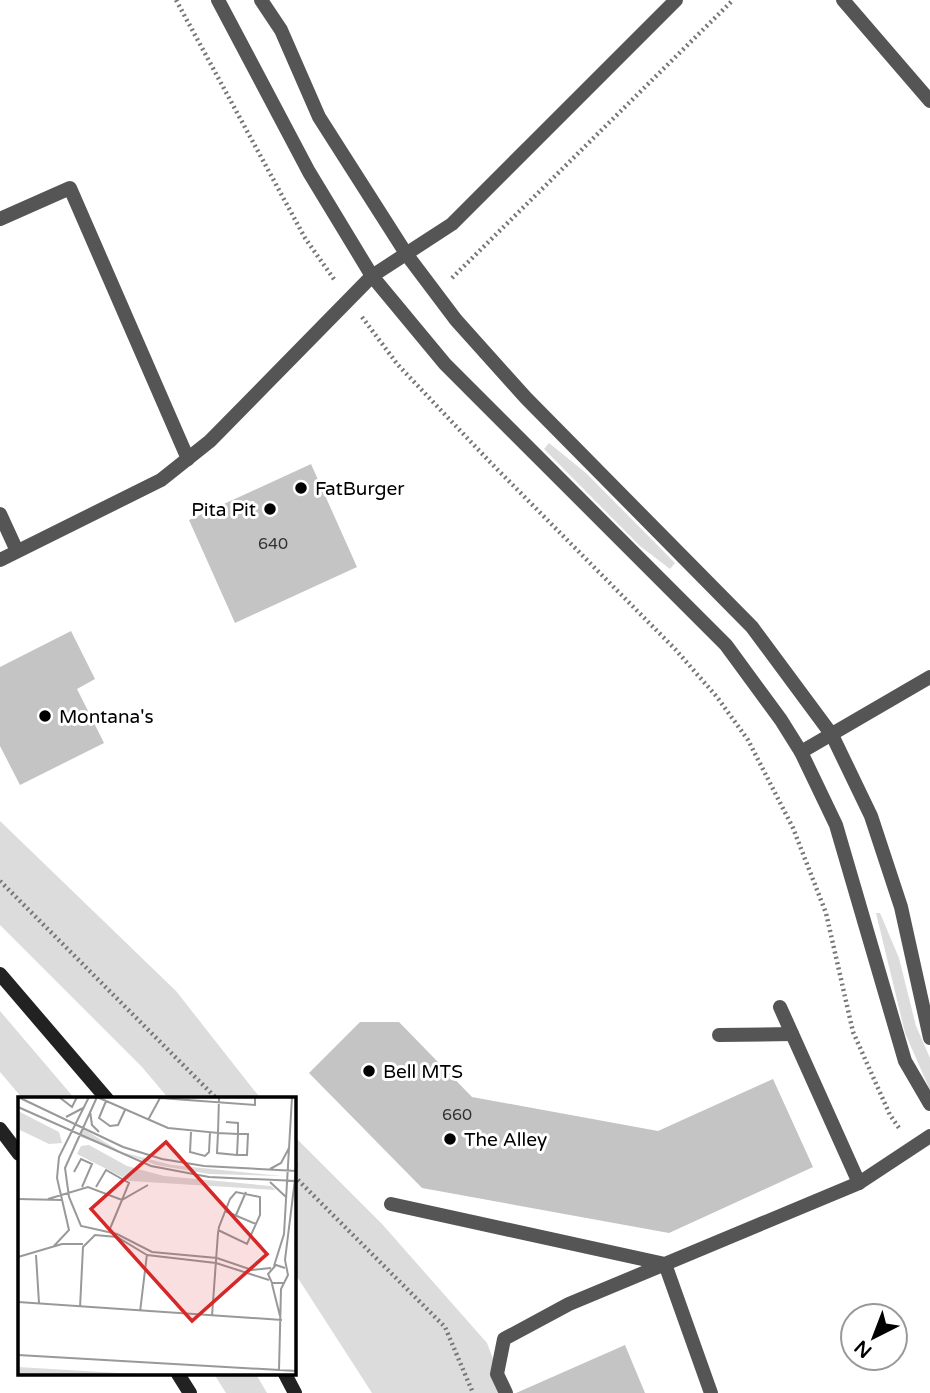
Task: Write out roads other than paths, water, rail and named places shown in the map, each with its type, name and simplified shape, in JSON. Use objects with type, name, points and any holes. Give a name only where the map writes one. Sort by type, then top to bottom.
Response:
[{"type":"main road","points":[[0,974],[105,1097]]},
{"type":"main road","points":[[0,1129],[18,1153]]},
{"type":"main road","points":[[179,1376],[190,1393]]},
{"type":"main road","points":[[286,1376],[296,1393]]},
{"type":"street","points":[[218,0],[309,172],[372,276],[445,363],[726,645],[781,720],[801,752],[836,825],[905,1061],[930,1104]]},
{"type":"street","points":[[261,0],[281,30],[319,117],[407,255],[456,320],[526,398],[752,627],[832,735],[871,816],[901,907],[930,1038]]},
{"type":"street","points":[[0,560],[161,480],[210,441],[372,276],[453,224],[676,0]]},
{"type":"street","points":[[843,0],[930,101]]},
{"type":"street","points":[[0,219],[70,188],[188,458]]},
{"type":"street","points":[[0,514],[17,551]]},
{"type":"street","points":[[801,752],[930,677]]},
{"type":"street","points":[[780,1007],[859,1183]]},
{"type":"street","points":[[719,1035],[792,1034]]},
{"type":"street","points":[[506,1393],[497,1374],[504,1339],[569,1304],[859,1183],[930,1136]]},
{"type":"street","points":[[391,1204],[665,1264]]},
{"type":"street","points":[[665,1264],[711,1393]]},
{"type":"place","name":"FatBurger","points":[[301,488]]},
{"type":"place","name":"Pita Pit","points":[[270,509]]},
{"type":"place","name":"Montana's","points":[[45,716]]},
{"type":"place","name":"Bell MTS","points":[[369,1071]]},
{"type":"place","name":"The Alley","points":[[450,1139]]}]
